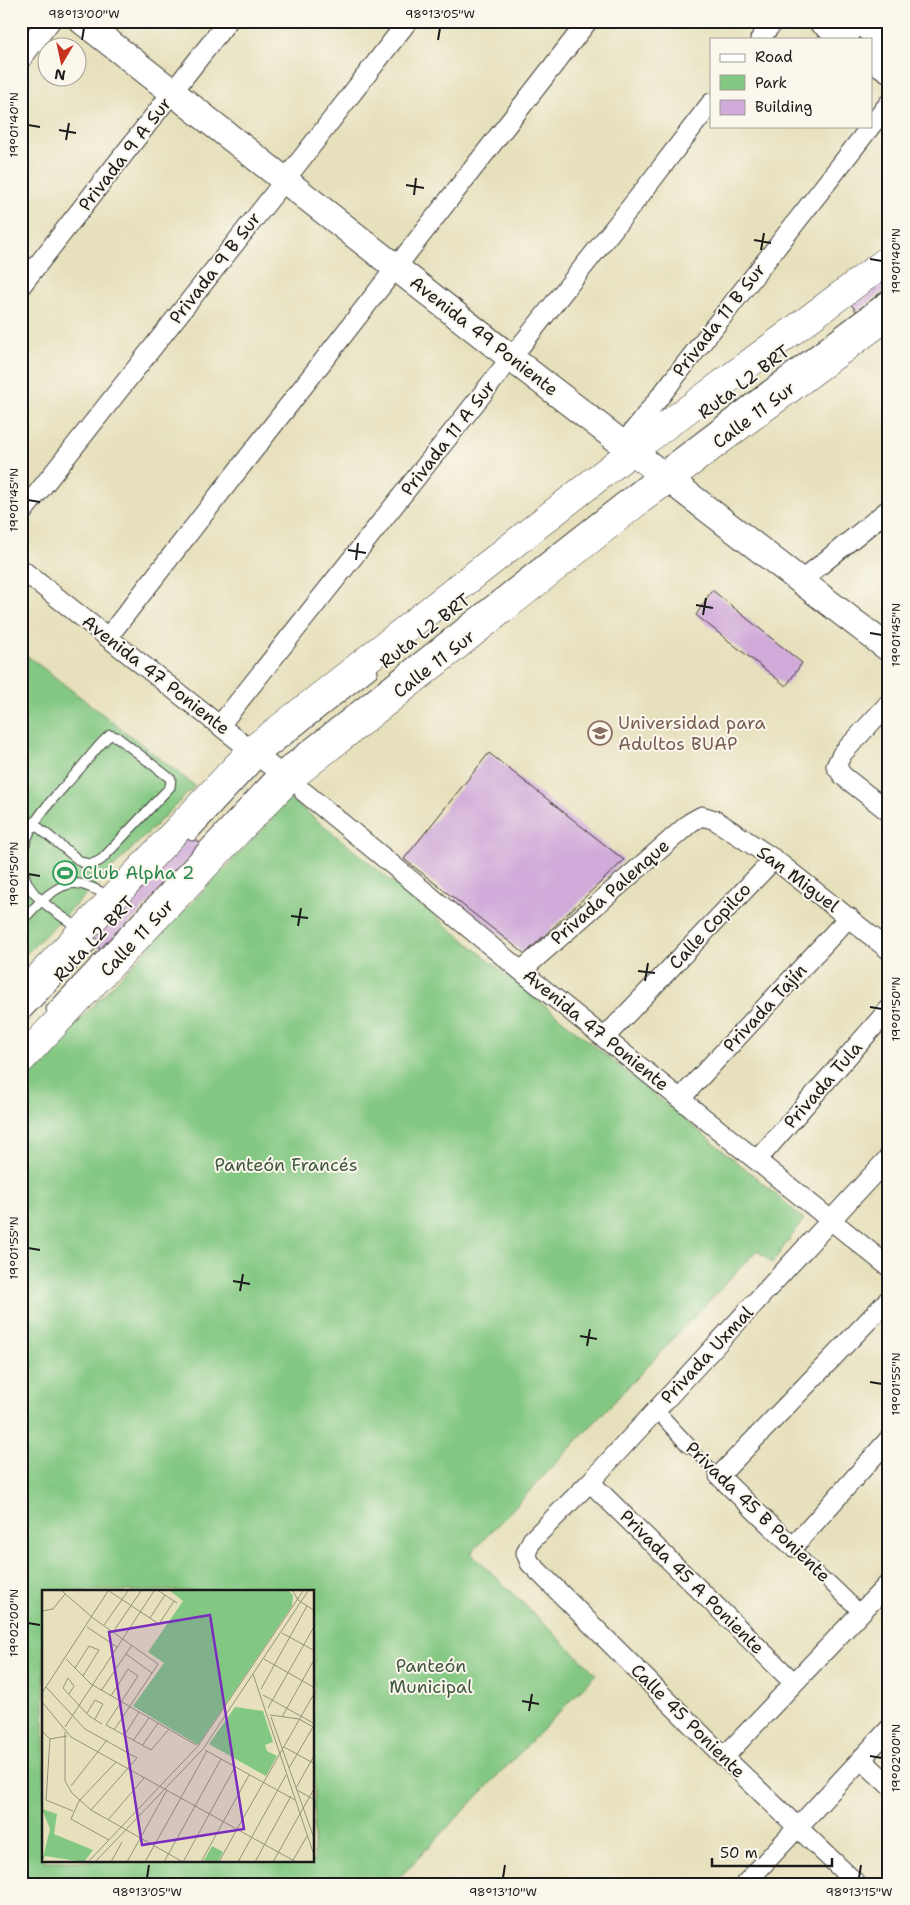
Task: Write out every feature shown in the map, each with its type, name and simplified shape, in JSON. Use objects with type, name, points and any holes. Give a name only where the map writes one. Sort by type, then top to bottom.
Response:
[{"type":"main road","name":"Avenida 49 Poniente","points":[[82,21],[512,358],[889,649]]},
{"type":"main road","points":[[822,21],[845,38]]},
{"type":"main road","points":[[860,21],[889,45]]},
{"type":"main road","points":[[872,59],[889,69]]},
{"type":"main road","name":"Calle 11 Sur","points":[[21,1060],[241,828],[279,772],[644,460],[681,415],[889,259]]},
{"type":"main road","name":"Calle 11 Sur","points":[[21,996],[88,937],[115,897],[279,772],[644,460],[889,315]]},
{"type":"street","points":[[21,35],[32,21]]},
{"type":"street","points":[[21,57],[49,21]]},
{"type":"street","name":"Privada 9 A Sur","points":[[21,286],[228,21]]},
{"type":"street","name":"Privada 9 B Sur","points":[[21,514],[408,21]]},
{"type":"street","points":[[108,637],[588,21]]},
{"type":"street","points":[[761,38],[774,21]]},
{"type":"street","name":"Privada 11 B Sur","points":[[872,125],[889,103]]},
{"type":"street","name":"Privada 11 A Sur","points":[[220,725],[512,358],[710,104]]},
{"type":"street","name":"Privada 11 B Sur","points":[[644,460],[660,397],[869,128]]},
{"type":"street","points":[[660,397],[681,415]]},
{"type":"street","points":[[802,580],[889,509]]},
{"type":"street","name":"Avenida 47 Poniente","points":[[21,569],[279,772],[889,1267]]},
{"type":"street","points":[[889,703],[842,754],[836,766],[843,776],[889,812]]},
{"type":"street","name":"Privada Palenque","points":[[521,970],[684,828],[702,816]]},
{"type":"street","name":"San Miguel","points":[[702,816],[715,820],[774,859],[889,950]]},
{"type":"street","name":"Calle Copilco","points":[[605,1037],[774,859]]},
{"type":"street","name":"Privada Tajín","points":[[681,1098],[849,917]]},
{"type":"street","name":"Privada Tula","points":[[757,1160],[889,1009]]},
{"type":"street","name":"Privada Uxmal","points":[[526,1553],[532,1540],[590,1482],[889,1158]]},
{"type":"street","points":[[720,1476],[889,1299]]},
{"type":"street","name":"Privada 45 B Poniente","points":[[656,1410],[689,1446]]},
{"type":"street","points":[[793,1547],[889,1439]]},
{"type":"street","name":"Privada 45 B Poniente","points":[[720,1476],[793,1547]]},
{"type":"street","name":"Privada 45 A Poniente","points":[[590,1482],[793,1682]]},
{"type":"street","name":"Calle 45 Poniente","points":[[526,1553],[530,1563],[724,1756],[857,1884]]},
{"type":"street","name":"Privada 45 B Poniente","points":[[830,1582],[861,1612]]},
{"type":"street","points":[[724,1756],[889,1583]]},
{"type":"street","points":[[745,1884],[889,1729]]},
{"type":"street","points":[[861,1759],[889,1785]]},
{"type":"lane","name":"Ruta L2 BRT","points":[[644,460],[889,293]]},
{"type":"lane","name":"Ruta L2 BRT","points":[[41,1019],[379,667]]},
{"type":"lane","points":[[33,823],[82,862],[88,864],[96,863],[102,860],[170,787],[172,779],[117,736],[110,736],[33,823],[24,850],[23,866],[29,887],[88,937]]},
{"type":"lane","name":"Ruta L2 BRT","points":[[192,836],[279,772]]},
{"type":"lane","points":[[21,922],[41,899],[58,889],[78,883],[115,897]]},
{"type":"lane","name":"Ruta L2 BRT","points":[[21,1019],[88,937]]},
{"type":"lane","name":"Privada 45 B Poniente","points":[[689,1446],[720,1476]]},
{"type":"lane","name":"Privada 45 B Poniente","points":[[793,1547],[830,1582]]},
{"type":"green space","name":"Club Alpha 2","points":[[21,651],[195,786],[21,959]]},
{"type":"green space","name":"Panteón Francés","points":[[287,796],[753,1175],[804,1219],[772,1263],[757,1250],[471,1553],[596,1674],[393,1884],[21,1884],[21,1081],[272,819],[266,810]]},
{"type":"building","points":[[889,265],[889,287],[857,312],[846,298]]},
{"type":"building","points":[[712,590],[802,663],[786,686],[696,615]]},
{"type":"building","points":[[489,753],[624,860],[525,954],[404,859]]},
{"type":"building","points":[[189,834],[202,845],[103,952],[91,940]]},
{"type":"place","name":"Universidad para Adultos BUAP","points":[[600,733]]},
{"type":"place","name":"Club Alpha 2","points":[[65,873]]},
{"type":"park label","name":"Panteón Municipal","points":[[431,1676]]}]
